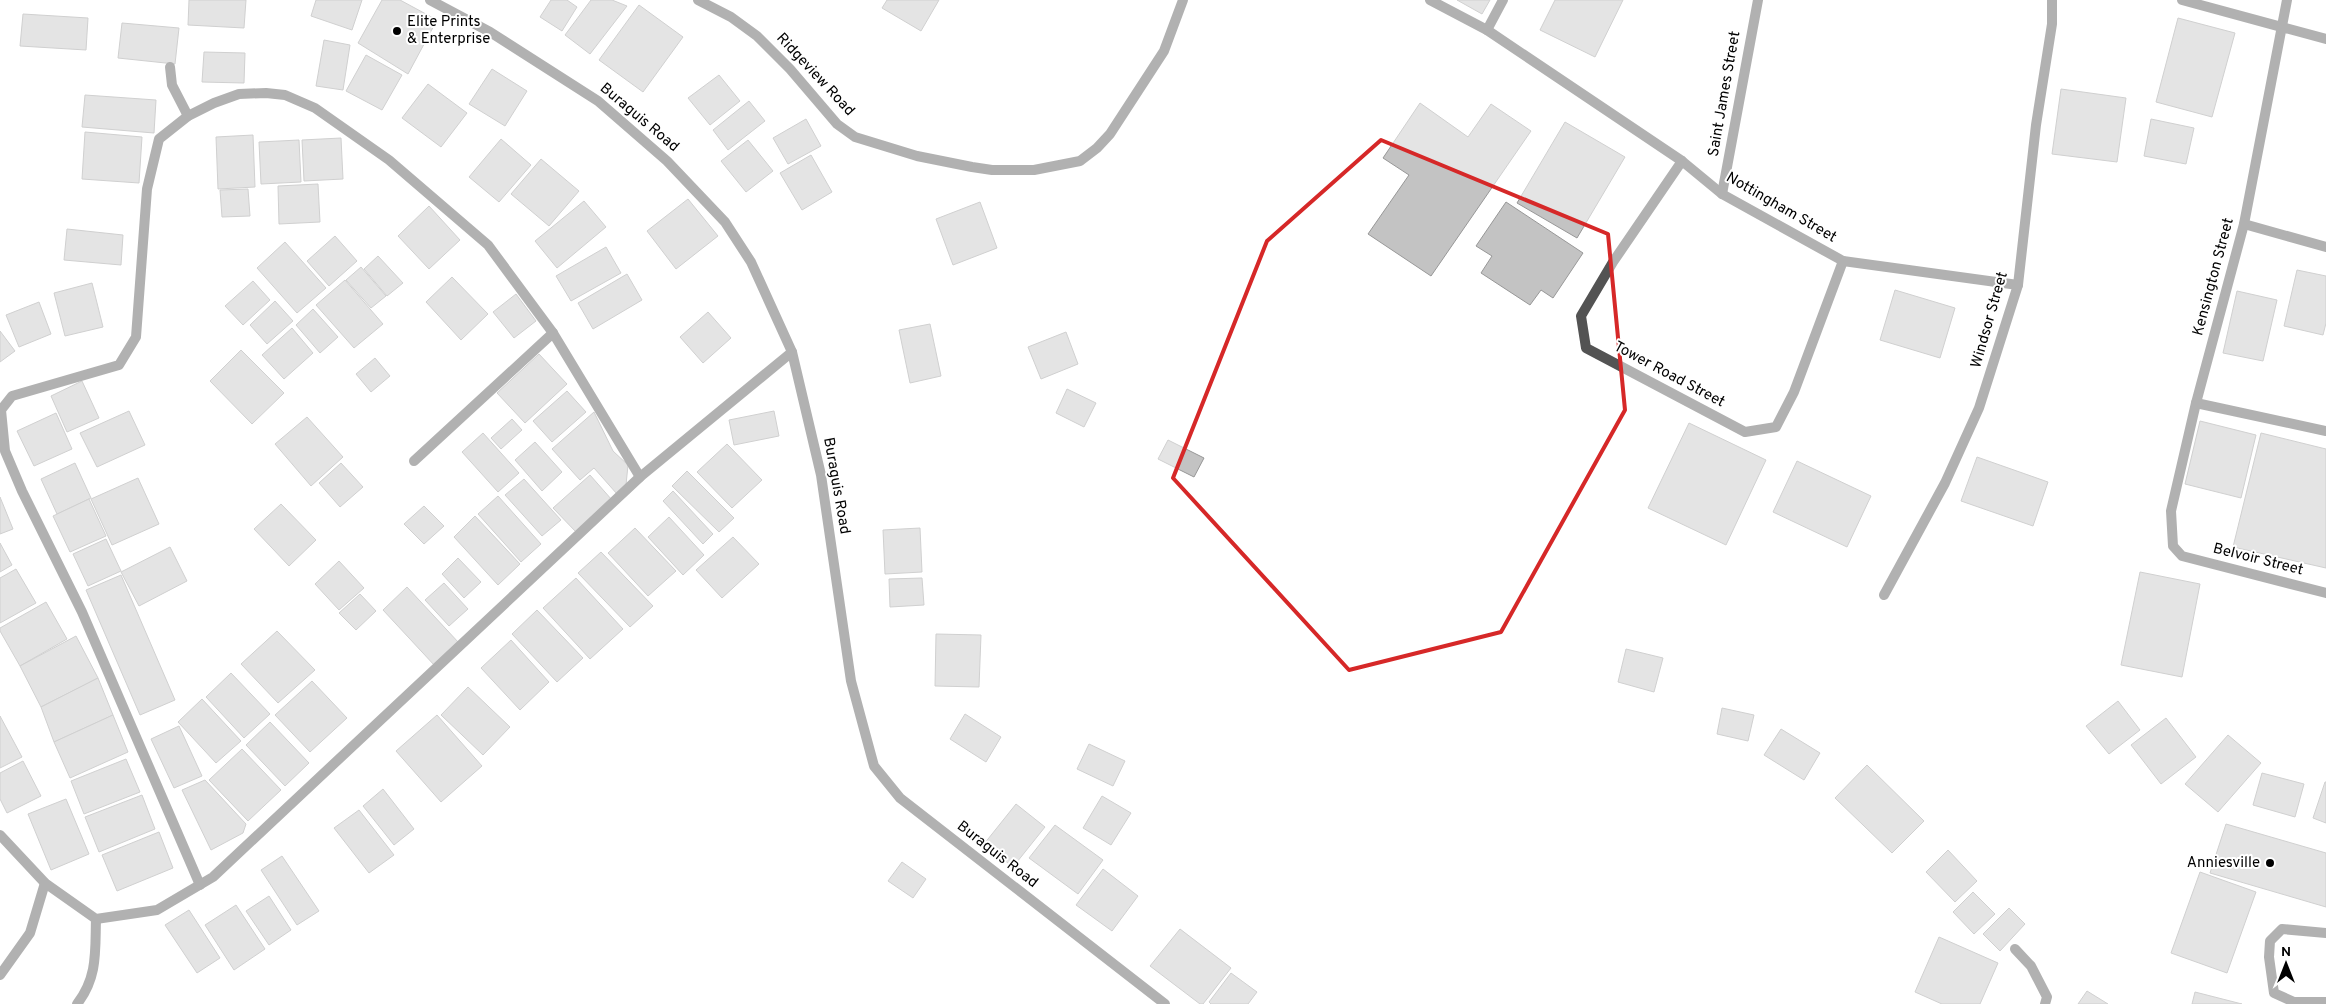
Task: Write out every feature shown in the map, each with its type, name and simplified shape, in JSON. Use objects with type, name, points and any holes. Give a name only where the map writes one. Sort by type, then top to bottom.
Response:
[{"type":"street","name":"Buraguis Road","points":[[430,0],[490,32],[598,101],[667,161],[725,222],[751,262],[792,352],[821,475],[850,681],[874,766],[900,798],[1164,1004]]},
{"type":"street","name":"Ridgeview Road","points":[[698,0],[731,17],[757,36],[790,68],[837,124],[855,137],[917,156],[992,170],[1034,170],[1080,161],[1097,148],[1110,134],[1164,51],[1183,0]]},
{"type":"street","name":"Nottingham Street","points":[[1430,0],[1487,30],[1682,161],[1722,194],[1843,261],[2018,285]]},
{"type":"street","points":[[1487,30],[1503,0]]},
{"type":"street","name":"Saint James Street","points":[[1722,194],[1758,0]]},
{"type":"street","name":"Windsor Street","points":[[1884,595],[1945,483],[1979,408],[2018,285],[2036,125],[2052,24],[2052,0]]},
{"type":"street","points":[[2182,0],[2326,39]]},
{"type":"street","name":"Kensington Street","points":[[2182,556],[2173,546],[2171,511],[2196,402],[2244,224],[2286,0]]},
{"type":"street","points":[[170,67],[172,85],[188,116]]},
{"type":"street","points":[[200,885],[82,612],[8,459],[1,424],[1,410],[12,396],[119,365],[136,337],[147,189],[159,140],[188,116],[214,103],[239,94],[266,92],[285,95],[315,108],[389,160],[488,245],[553,333],[640,478]]},
{"type":"street","name":"Tower Road Street","points":[[1682,161],[1614,262],[1581,316],[1586,348],[1745,432],[1776,427],[1794,392],[1843,261]]},
{"type":"street","points":[[2244,224],[2326,248]]},
{"type":"street","points":[[414,462],[553,333]]},
{"type":"street","points":[[0,835],[46,883],[96,919],[157,910],[200,885],[220,870],[640,478],[792,352]]},
{"type":"street","points":[[2196,402],[2326,431]]},
{"type":"street","name":"Belvoir Street","points":[[2182,556],[2326,593]]},
{"type":"street","points":[[0,975],[30,933],[46,883]]},
{"type":"street","points":[[77,1004],[84,995],[95,968],[96,919]]},
{"type":"street","points":[[2326,933],[2282,929],[2270,941],[2269,957],[2274,993],[2294,1002],[2326,1002]]},
{"type":"street","points":[[2015,949],[2030,966],[2047,998],[2045,1004]]},
{"type":"highlighted area","points":[[1381,140],[1608,234],[1625,410],[1501,632],[1349,670],[1173,478],[1267,241]]},
{"type":"building","points":[[189,0],[246,0],[244,28],[188,25]]},
{"type":"building","points":[[316,0],[362,0],[352,30],[311,16]]},
{"type":"building","name":"Elite Prints & Enterprise","points":[[382,0],[400,0],[437,20],[408,74],[358,43]]},
{"type":"building","points":[[551,0],[567,0],[577,7],[562,31],[540,17]]},
{"type":"building","points":[[591,0],[612,0],[627,6],[590,54],[565,35]]},
{"type":"building","points":[[887,0],[939,0],[921,31],[882,8]]},
{"type":"building","points":[[1457,0],[1490,0],[1482,14]]},
{"type":"building","points":[[1555,0],[1623,0],[1595,57],[1540,30]]},
{"type":"building","points":[[639,5],[683,37],[643,92],[599,60]]},
{"type":"building","points":[[23,14],[88,18],[86,50],[20,46]]},
{"type":"building","points":[[2178,18],[2235,33],[2212,117],[2156,102]]},
{"type":"building","points":[[122,23],[179,28],[175,64],[118,58]]},
{"type":"building","points":[[324,40],[350,45],[343,90],[316,86]]},
{"type":"building","points":[[204,52],[245,53],[244,83],[202,82]]},
{"type":"building","points":[[366,55],[402,75],[382,110],[346,91]]},
{"type":"building","points":[[492,69],[527,91],[505,126],[469,104]]},
{"type":"building","points":[[719,75],[740,101],[710,125],[688,98]]},
{"type":"building","points":[[428,84],[467,113],[441,147],[402,118]]},
{"type":"building","points":[[2061,89],[2126,98],[2117,162],[2052,154]]},
{"type":"building","points":[[85,95],[156,100],[154,133],[82,127]]},
{"type":"building","points":[[749,101],[765,121],[728,150],[713,130]]},
{"type":"building","points":[[1420,103],[1468,137],[1491,104],[1531,131],[1431,276],[1368,234],[1409,175],[1383,158]]},
{"type":"building","points":[[806,119],[821,146],[788,164],[773,138]]},
{"type":"building","points":[[2151,119],[2194,128],[2186,164],[2144,156]]},
{"type":"building","points":[[1565,122],[1625,157],[1577,238],[1517,203]]},
{"type":"building","points":[[85,132],[142,137],[139,183],[82,179]]},
{"type":"building","points":[[253,135],[255,187],[218,189],[216,137]]},
{"type":"building","points":[[341,138],[343,179],[304,181],[302,140]]},
{"type":"building","points":[[501,139],[531,165],[499,202],[469,177]]},
{"type":"building","points":[[299,140],[301,182],[261,184],[259,142]]},
{"type":"building","points":[[748,140],[773,171],[746,192],[721,161]]},
{"type":"building","points":[[811,155],[832,192],[802,210],[780,173]]},
{"type":"building","points":[[541,159],[579,191],[549,226],[511,194]]},
{"type":"building","points":[[318,184],[320,222],[279,224],[278,186]]},
{"type":"building","points":[[248,189],[250,216],[222,217],[220,190]]},
{"type":"building","points":[[688,199],[718,236],[676,269],[647,231]]},
{"type":"building","points":[[584,201],[606,227],[557,268],[535,241]]},
{"type":"building","points":[[980,202],[997,248],[953,265],[936,219]]},
{"type":"building","points":[[1506,202],[1583,253],[1553,298],[1541,290],[1530,305],[1481,273],[1492,256],[1476,246]]},
{"type":"building","points":[[429,206],[460,240],[429,269],[398,236]]},
{"type":"building","points":[[67,229],[123,235],[121,265],[64,260]]},
{"type":"building","points":[[335,236],[357,261],[329,286],[307,261]]},
{"type":"building","points":[[285,242],[326,288],[297,313],[257,268]]},
{"type":"building","points":[[606,247],[621,273],[571,301],[556,276]]},
{"type":"building","points":[[378,256],[403,283],[387,296],[364,269]]},
{"type":"building","points":[[361,267],[386,296],[371,308],[346,280]]},
{"type":"building","points":[[2297,270],[2326,276],[2326,323],[2323,335],[2284,326]]},
{"type":"building","points":[[627,274],[642,300],[593,329],[578,303]]},
{"type":"building","points":[[452,277],[488,314],[461,340],[426,302]]},
{"type":"building","points":[[345,280],[383,324],[354,348],[316,305]]},
{"type":"building","points":[[253,281],[270,300],[243,325],[225,306]]},
{"type":"building","points":[[92,283],[103,327],[65,336],[54,293]]},
{"type":"building","points":[[1895,290],[1955,308],[1940,358],[1880,340]]},
{"type":"building","points":[[2237,291],[2277,300],[2263,361],[2223,353]]},
{"type":"building","points":[[516,294],[536,321],[514,338],[493,312]]},
{"type":"building","points":[[275,301],[293,321],[267,344],[250,325]]},
{"type":"building","points":[[39,302],[51,334],[19,347],[6,315]]},
{"type":"building","points":[[313,309],[338,337],[320,353],[296,325]]},
{"type":"building","points":[[708,312],[731,338],[703,363],[680,337]]},
{"type":"building","points":[[930,324],[941,376],[910,383],[899,330]]},
{"type":"building","points":[[292,328],[313,353],[284,379],[262,355]]},
{"type":"building","points":[[0,331],[15,351],[0,362]]},
{"type":"building","points":[[1066,332],[1078,364],[1041,379],[1028,347]]},
{"type":"building","points":[[241,350],[284,393],[252,424],[210,381]]},
{"type":"building","points":[[539,354],[567,384],[525,423],[497,393]]},
{"type":"building","points":[[375,358],[390,376],[371,392],[356,374]]},
{"type":"building","points":[[82,381],[99,418],[67,432],[51,396]]},
{"type":"building","points":[[1067,389],[1096,403],[1084,427],[1056,413]]},
{"type":"building","points":[[567,391],[586,412],[552,442],[533,421]]},
{"type":"building","points":[[129,411],[145,445],[97,467],[80,433]]},
{"type":"building","points":[[774,411],[779,436],[734,445],[729,420]]},
{"type":"building","points":[[594,412],[613,451],[628,465],[626,485],[617,494],[594,468],[580,480],[552,449]]},
{"type":"building","points":[[56,413],[72,449],[34,466],[17,431]]},
{"type":"building","points":[[307,417],[343,457],[311,486],[275,444]]},
{"type":"building","points":[[512,419],[522,430],[501,449],[491,438]]},
{"type":"building","points":[[2200,421],[2256,435],[2241,498],[2185,484]]},
{"type":"building","points":[[1689,423],[1766,460],[1726,545],[1648,508]]},
{"type":"building","points":[[483,433],[519,473],[498,492],[462,452]]},
{"type":"building","points":[[2261,433],[2326,449],[2326,568],[2233,547]]},
{"type":"building","points":[[1168,440],[1204,458],[1194,477],[1158,459]]},
{"type":"building","points":[[535,442],[562,472],[542,491],[515,460]]},
{"type":"building","points":[[727,444],[762,480],[732,508],[697,472]]},
{"type":"building","points":[[1977,457],[2048,482],[2033,526],[1961,501]]},
{"type":"building","points":[[1797,461],[1871,496],[1847,547],[1773,512]]},
{"type":"building","points":[[75,463],[91,498],[57,514],[41,479]]},
{"type":"building","points":[[341,463],[363,487],[340,507],[319,483]]},
{"type":"building","points":[[687,471],[734,518],[719,532],[672,486]]},
{"type":"building","points":[[590,475],[612,500],[576,532],[553,508]]},
{"type":"building","points":[[138,478],[159,524],[112,545],[91,499]]},
{"type":"building","points":[[524,479],[561,520],[542,536],[505,495]]},
{"type":"building","points":[[673,491],[713,534],[703,544],[663,501]]},
{"type":"building","points":[[498,496],[541,544],[521,562],[478,514]]},
{"type":"building","points":[[0,497],[13,529],[0,534]]},
{"type":"building","points":[[89,499],[106,536],[70,552],[53,516]]},
{"type":"building","points":[[281,504],[316,540],[289,566],[254,529]]},
{"type":"building","points":[[424,506],[444,526],[424,544],[404,524]]},
{"type":"building","points":[[475,516],[520,564],[498,585],[454,537]]},
{"type":"building","points":[[669,517],[704,555],[683,575],[648,537]]},
{"type":"building","points":[[635,528],[676,571],[648,596],[608,553]]},
{"type":"building","points":[[920,528],[922,572],[885,574],[883,530]]},
{"type":"building","points":[[733,537],[759,564],[722,598],[696,570]]},
{"type":"building","points":[[106,539],[121,571],[88,586],[73,554]]},
{"type":"building","points":[[0,543],[12,565],[0,572]]},
{"type":"building","points":[[170,547],[187,581],[139,606],[121,572]]},
{"type":"building","points":[[601,552],[653,606],[630,627],[578,573]]},
{"type":"building","points":[[458,558],[481,582],[464,598],[442,574]]},
{"type":"building","points":[[339,561],[364,588],[339,610],[315,584]]},
{"type":"building","points":[[16,569],[36,603],[0,623],[0,578]]},
{"type":"building","points":[[2140,572],[2200,584],[2182,677],[2121,665]]},
{"type":"building","points":[[121,575],[175,700],[140,715],[86,590]]},
{"type":"building","points":[[576,578],[623,629],[590,659],[543,608]]},
{"type":"building","points":[[922,578],[924,605],[890,607],[889,579]]},
{"type":"building","points":[[444,583],[468,609],[449,626],[425,600]]},
{"type":"building","points":[[407,587],[459,643],[435,666],[383,610]]},
{"type":"building","points":[[360,594],[376,611],[356,630],[339,613]]},
{"type":"building","points":[[46,602],[67,639],[20,666],[0,628]]},
{"type":"building","points":[[537,610],[583,658],[557,682],[512,634]]},
{"type":"building","points":[[277,631],[315,670],[278,703],[241,664]]},
{"type":"building","points":[[936,634],[981,635],[979,687],[935,686]]},
{"type":"building","points":[[76,636],[98,678],[41,707],[20,666]]},
{"type":"building","points":[[511,640],[549,682],[520,710],[481,668]]},
{"type":"building","points":[[1626,649],[1663,658],[1654,692],[1618,682]]},
{"type":"building","points":[[231,673],[270,714],[244,738],[206,697]]},
{"type":"building","points":[[98,678],[113,715],[54,742],[41,707]]},
{"type":"building","points":[[312,681],[347,718],[310,752],[275,715]]},
{"type":"building","points":[[468,687],[510,727],[483,755],[441,715]]},
{"type":"building","points":[[202,699],[241,741],[216,763],[178,722]]},
{"type":"building","points":[[2118,701],[2140,730],[2109,754],[2086,726]]},
{"type":"building","points":[[1722,708],[1754,715],[1748,741],[1717,734]]},
{"type":"building","points":[[965,714],[1001,737],[986,762],[950,739]]},
{"type":"building","points":[[113,715],[128,752],[70,778],[54,742]]},
{"type":"building","points":[[437,715],[482,766],[441,802],[396,751]]},
{"type":"building","points":[[0,716],[22,757],[0,768]]},
{"type":"building","points":[[2166,718],[2196,757],[2161,784],[2131,745]]},
{"type":"building","points":[[270,722],[309,763],[285,786],[246,745]]},
{"type":"building","points":[[179,726],[202,776],[174,788],[151,739]]},
{"type":"building","points":[[1781,729],[1820,753],[1804,780],[1764,755]]},
{"type":"building","points":[[2228,735],[2261,763],[2218,812],[2185,784]]},
{"type":"building","points":[[1089,744],[1125,761],[1113,786],[1077,769]]},
{"type":"building","points":[[242,749],[281,790],[248,821],[209,780]]},
{"type":"building","points":[[126,759],[140,792],[84,814],[71,781]]},
{"type":"building","points":[[23,761],[41,796],[7,813],[0,799],[0,773]]},
{"type":"building","points":[[1867,765],[1924,821],[1892,853],[1835,798]]},
{"type":"building","points":[[2262,773],[2304,784],[2295,817],[2253,805]]},
{"type":"building","points":[[205,780],[246,824],[243,833],[211,850],[182,790]]},
{"type":"building","points":[[2326,782],[2326,823],[2313,818]]},
{"type":"building","points":[[383,789],[414,829],[394,845],[363,806]]},
{"type":"building","points":[[142,795],[155,829],[99,852],[85,817]]},
{"type":"building","points":[[1102,796],[1131,813],[1111,845],[1083,828]]},
{"type":"building","points":[[66,799],[89,854],[51,870],[28,814]]},
{"type":"building","points":[[1016,804],[1045,827],[1013,867],[984,844]]},
{"type":"building","points":[[359,810],[394,855],[369,873],[334,828]]},
{"type":"building","name":"Anniesville","points":[[2226,824],[2326,853],[2326,907],[2210,873]]},
{"type":"building","points":[[1055,825],[1103,860],[1078,894],[1029,858]]},
{"type":"building","points":[[159,832],[173,868],[117,891],[102,855]]},
{"type":"building","points":[[1948,850],[1977,881],[1955,902],[1926,872]]},
{"type":"building","points":[[282,856],[319,911],[297,925],[261,870]]},
{"type":"building","points":[[902,862],[926,879],[913,898],[888,881]]},
{"type":"building","points":[[1103,869],[1138,896],[1112,931],[1076,905]]},
{"type":"building","points":[[2200,872],[2256,892],[2227,973],[2171,953]]},
{"type":"building","points":[[1973,892],[1995,914],[1974,934],[1953,912]]},
{"type":"building","points":[[269,896],[291,930],[269,945],[246,911]]},
{"type":"building","points":[[236,905],[265,949],[234,970],[205,925]]},
{"type":"building","points":[[2009,908],[2025,924],[2000,951],[1983,934]]},
{"type":"building","points":[[189,910],[220,958],[197,973],[165,925]]},
{"type":"building","points":[[1180,929],[1231,968],[1203,1004],[1200,1004],[1150,966]]},
{"type":"building","points":[[1939,937],[1998,963],[1980,1004],[1942,1004],[1915,992]]},
{"type":"building","points":[[1231,973],[1257,992],[1248,1004],[1211,1004],[1209,1002]]},
{"type":"building","points":[[2087,991],[2108,1004],[2078,1004]]},
{"type":"building","points":[[2195,992],[2242,1004],[2192,1004]]},
{"type":"place","name":"Elite Prints & Enterprise","points":[[397,31]]},
{"type":"place","name":"Anniesville","points":[[2270,863]]}]
